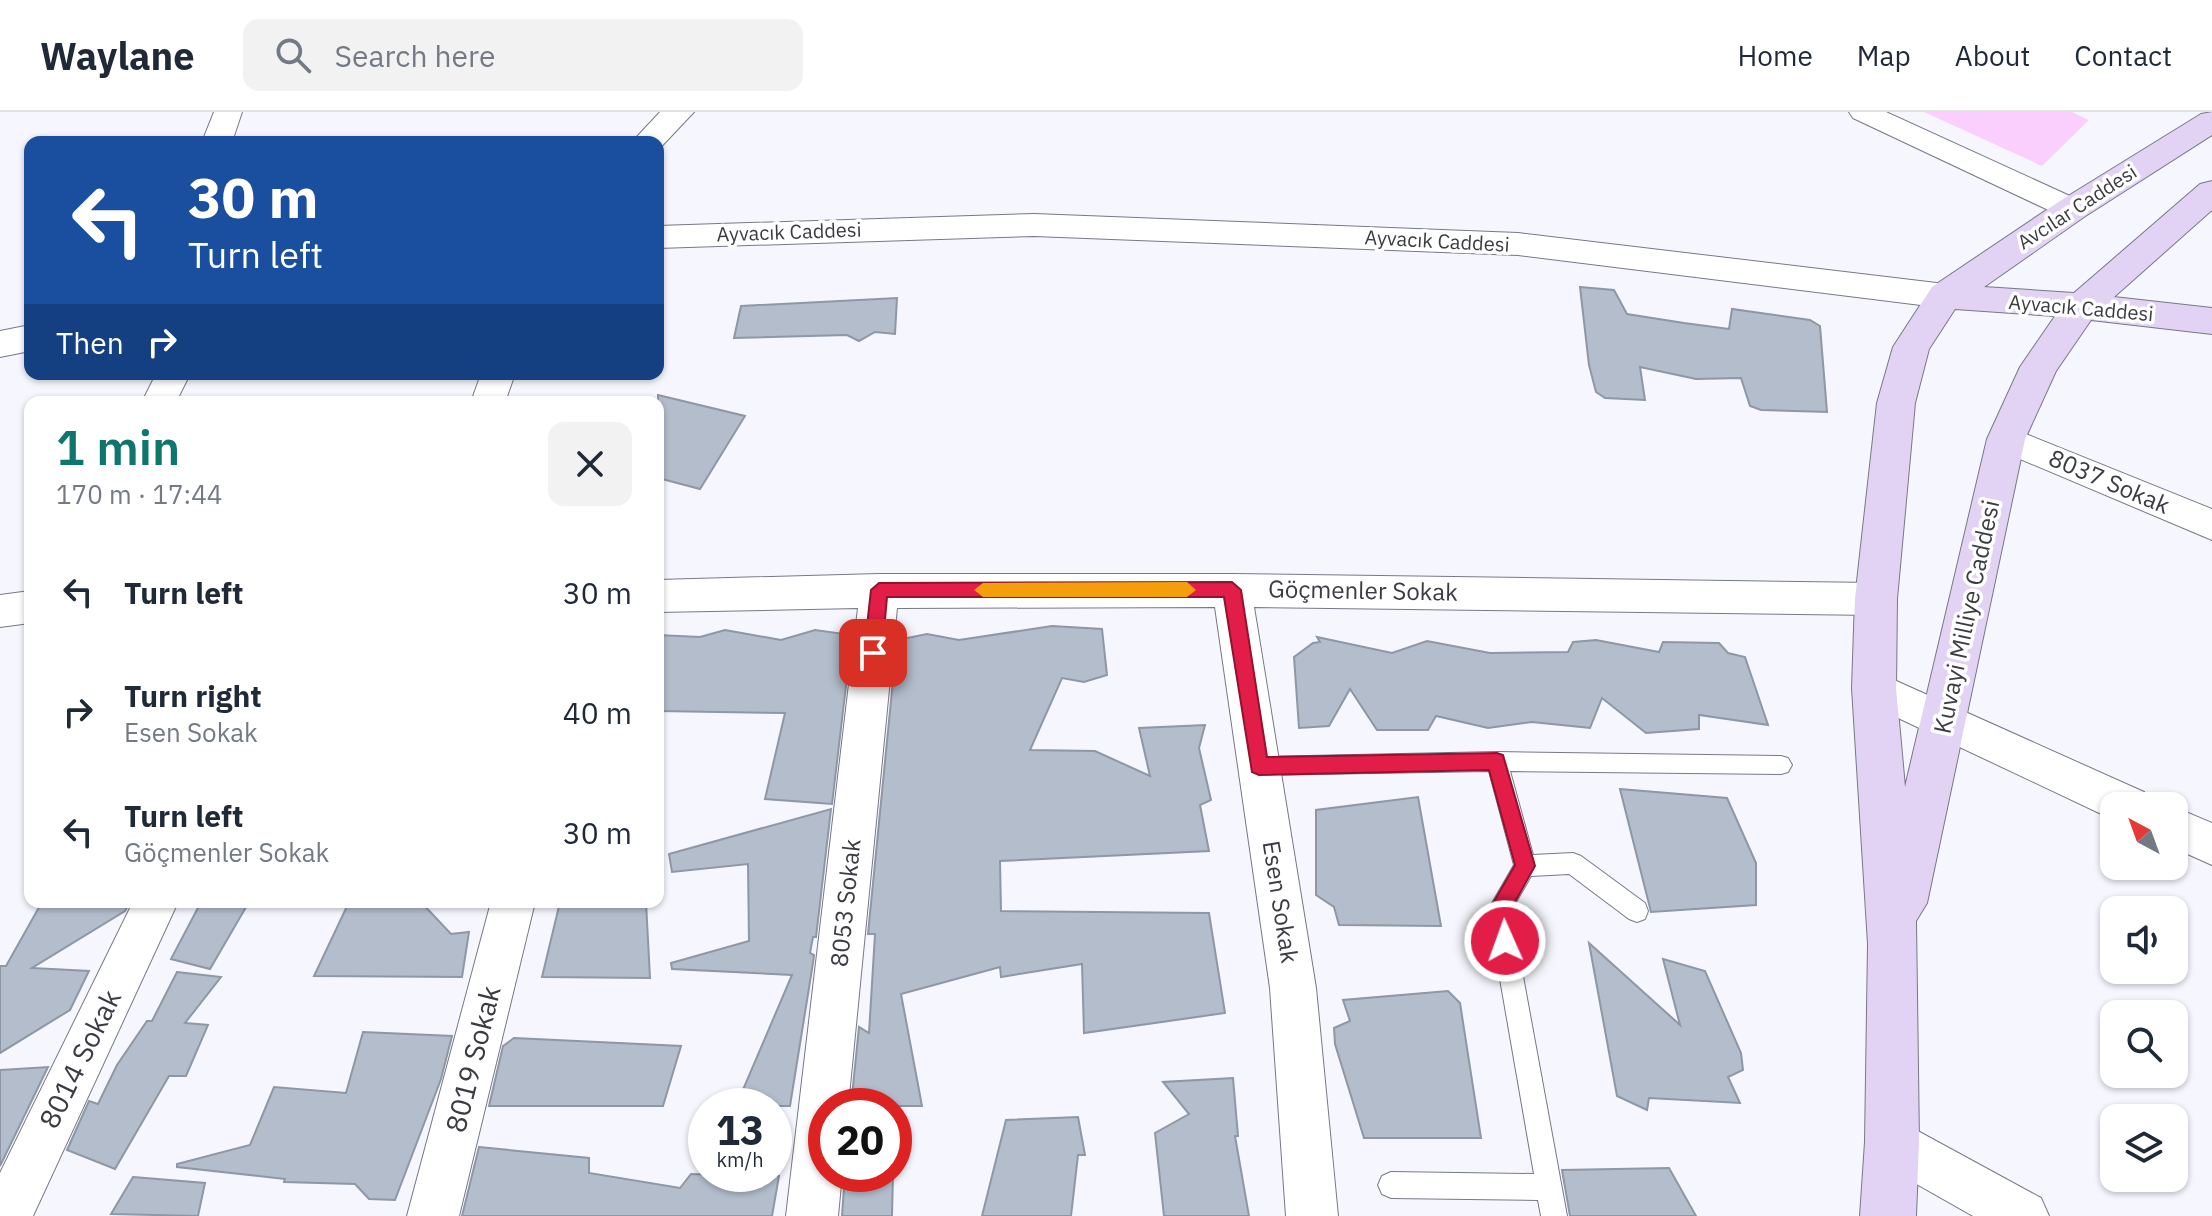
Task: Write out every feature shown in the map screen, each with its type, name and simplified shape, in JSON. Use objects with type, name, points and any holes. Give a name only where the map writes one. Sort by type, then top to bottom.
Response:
[{"type":"main road","name":"Avcılar Caddesi","points":[[1945,296],[2072,209],[2212,121]]},
{"type":"main road","points":[[2082,306],[2212,192]]},
{"type":"main road","name":"Ayvacık Caddesi","points":[[1945,296],[2082,306],[2212,321]]},
{"type":"main road","name":"Kuvayi Milliye Caddesi","points":[[1888,1216],[1892,1142],[1893,944],[1874,688],[1876,599],[1896,403],[1911,347],[1945,296]]},
{"type":"main road","name":"Kuvayi Milliye Caddesi","points":[[1893,944],[2006,439],[2039,367],[2082,306]]},
{"type":"street","points":[[219,136],[228,112]]},
{"type":"street","points":[[654,136],[678,112]]},
{"type":"street","points":[[1863,112],[2072,209]]},
{"type":"street","name":"Ayvacık Caddesi","points":[[664,237],[1034,225],[1518,244],[1945,296]]},
{"type":"street","points":[[0,344],[24,339]]},
{"type":"street","name":"8037 Sokak","points":[[2006,439],[2212,525]]},
{"type":"street","name":"Göçmenler Sokak","points":[[664,596],[879,590],[1232,590],[1876,599]]},
{"type":"street","name":"8053 Sokak","points":[[812,1216],[879,590]]},
{"type":"street","name":"Esen Sokak","points":[[1232,590],[1293,988],[1312,1216]]},
{"type":"street","points":[[0,611],[24,608]]},
{"type":"street","points":[[1874,688],[2100,792]]},
{"type":"street","points":[[2188,834],[2212,845]]},
{"type":"street","name":"8014 Sokak","points":[[6,1216],[153,908]]},
{"type":"street","name":"8019 Sokak","points":[[433,1216],[511,908]]},
{"type":"street","points":[[1892,1142],[2023,1216]]},
{"type":"lane","points":[[1259,766],[1497,761],[1781,765]]},
{"type":"lane","points":[[1497,761],[1525,866],[1499,910],[1554,1216]]},
{"type":"lane","points":[[1525,866],[1573,863],[1637,911]]},
{"type":"lane","points":[[1391,1185],[1549,1187]]},
{"type":"shaded area","points":[[1924,112],[2072,112],[2089,120],[2042,166]]},
{"type":"building","points":[[1580,287],[1614,290],[1627,314],[1684,323],[1729,329],[1732,309],[1810,320],[1820,326],[1827,412],[1761,410],[1750,406],[1741,378],[1696,379],[1640,367],[1645,400],[1605,398],[1596,392],[1589,365]]},
{"type":"building","points":[[897,298],[895,334],[875,332],[859,341],[847,335],[734,338],[741,306]]},
{"type":"building","points":[[664,396],[745,416],[700,489],[664,480]]},
{"type":"building","points":[[1052,626],[1102,629],[1107,675],[1084,682],[1062,678],[1030,750],[1095,751],[1150,776],[1139,728],[1205,725],[1199,748],[1211,800],[1200,805],[1209,851],[1000,861],[1001,911],[1209,913],[1225,1013],[1084,1033],[1082,964],[1001,977],[1000,967],[901,994],[922,1106],[912,1106],[912,1088],[853,1088],[859,1027],[869,1033],[875,934],[868,934],[897,640],[927,634],[959,640]]},
{"type":"building","points":[[725,630],[781,640],[815,630],[852,635],[832,804],[765,799],[785,713],[664,711],[664,635],[700,637]]},
{"type":"building","points":[[1317,637],[1392,653],[1427,641],[1490,653],[1568,652],[1573,642],[1596,640],[1659,652],[1663,642],[1719,643],[1728,653],[1745,657],[1768,725],[1699,715],[1699,729],[1646,733],[1602,698],[1590,728],[1532,722],[1488,728],[1436,716],[1428,730],[1377,730],[1350,689],[1329,726],[1299,728],[1294,657],[1313,643],[1320,642]]},
{"type":"building","points":[[1620,789],[1727,798],[1756,863],[1756,905],[1651,912]]},
{"type":"building","points":[[1418,797],[1441,926],[1339,925],[1334,907],[1316,895],[1316,810]]},
{"type":"building","points":[[831,809],[816,937],[813,937],[810,953],[814,955],[813,963],[792,1094],[792,1088],[744,1088],[792,975],[672,969],[671,963],[749,941],[748,864],[672,872],[669,854]]},
{"type":"building","points":[[39,908],[127,908],[32,968],[89,971],[70,1010],[0,1053],[0,966],[6,966]]},
{"type":"building","points":[[198,908],[246,908],[210,969],[171,959]]},
{"type":"building","points":[[346,908],[427,908],[451,934],[469,932],[462,977],[314,976]]},
{"type":"building","points":[[559,908],[646,908],[650,978],[542,977]]},
{"type":"building","points":[[1589,943],[1680,1025],[1663,959],[1705,971],[1741,1053],[1743,1070],[1728,1077],[1740,1103],[1649,1098],[1647,1110],[1617,1096]]},
{"type":"building","points":[[177,972],[221,977],[185,1023],[208,1025],[186,1076],[169,1076],[115,1169],[67,1150],[89,1101],[98,1104],[117,1065],[147,1021],[152,1021]]},
{"type":"building","points":[[1448,991],[1460,1003],[1481,1138],[1364,1138],[1335,1044],[1334,1028],[1350,1021],[1343,1000]]},
{"type":"building","points":[[363,1032],[452,1036],[441,1079],[395,1200],[369,1199],[355,1184],[284,1182],[285,1179],[177,1167],[177,1164],[250,1145],[274,1087],[346,1093]]},
{"type":"building","points":[[514,1038],[681,1046],[663,1106],[489,1106],[503,1046]]},
{"type":"building","points":[[48,1067],[0,1166],[0,1070]]},
{"type":"building","points":[[1233,1078],[1238,1136],[1235,1136],[1249,1216],[1164,1216],[1155,1133],[1189,1114],[1163,1082]]},
{"type":"building","points":[[1078,1117],[1085,1155],[1078,1155],[1071,1216],[982,1216],[1006,1120]]},
{"type":"building","points":[[479,1147],[589,1158],[589,1173],[680,1188],[688,1178],[688,1192],[776,1192],[772,1216],[462,1216]]},
{"type":"building","points":[[1669,1168],[1696,1216],[1570,1216],[1562,1170]]},
{"type":"building","points":[[133,1177],[205,1183],[198,1216],[111,1214]]},
{"type":"building","points":[[844,1192],[893,1192],[892,1216],[842,1216]]},
{"type":"slow traffic","points":[[983,590],[1187,590]]},
{"type":"route","points":[[873,653],[879,590],[1232,590],[1259,766],[1497,761],[1525,866],[1499,910],[1505,941]]}]
